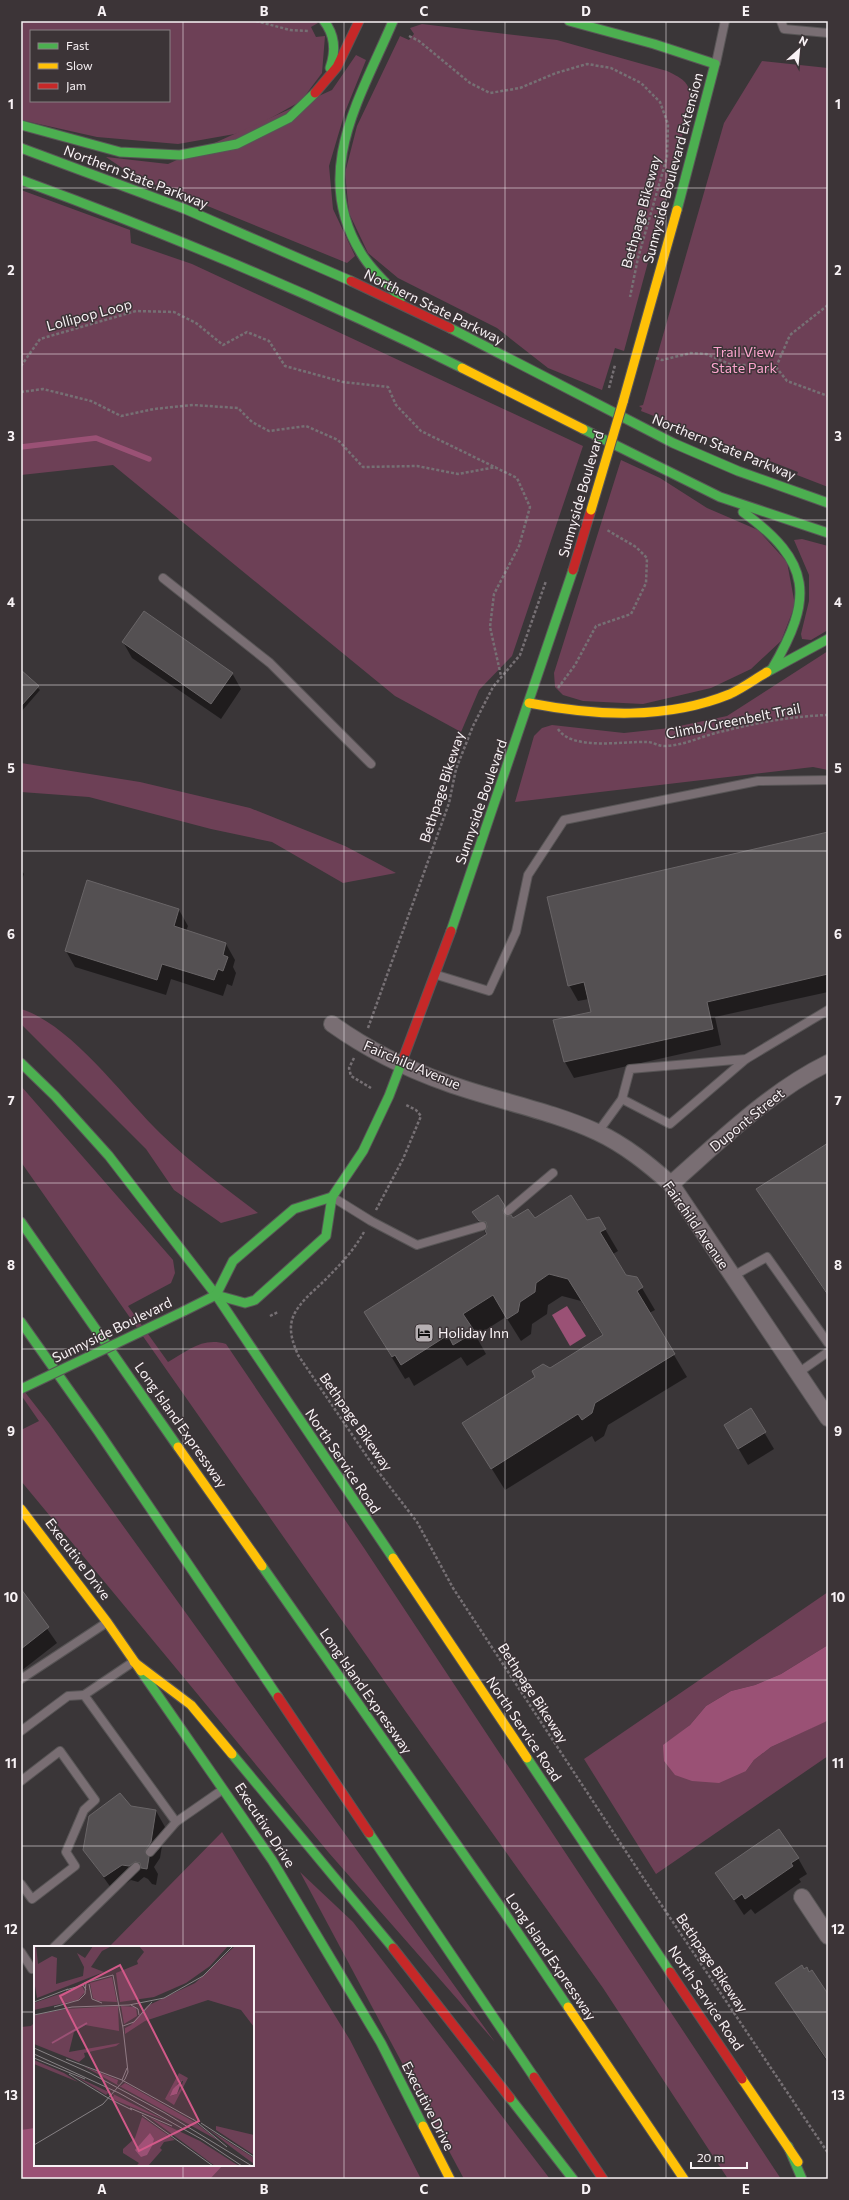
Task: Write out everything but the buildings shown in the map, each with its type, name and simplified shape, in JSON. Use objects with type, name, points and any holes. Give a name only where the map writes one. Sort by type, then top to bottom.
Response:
[{"type":"main road","points":[[21,125],[120,152],[180,155],[237,144],[289,118],[322,86],[337,67],[359,21]]},
{"type":"main road","name":"Sunnyside Boulevard Extension","points":[[569,21],[654,44],[715,64],[702,119],[622,402]]},
{"type":"main road","points":[[322,86],[331,65],[335,46],[326,22]]},
{"type":"main road","points":[[392,24],[356,102],[342,151],[339,169],[341,213],[348,232],[360,254],[382,281],[424,316]]},
{"type":"main road","name":"Northern State Parkway","points":[[21,148],[195,214],[321,267],[424,316],[652,434],[735,470],[828,503]]},
{"type":"main road","points":[[21,180],[258,273],[372,323],[720,497],[764,527],[792,559],[797,575],[800,607],[795,626],[772,669]]},
{"type":"main road","name":"Sunnyside Boulevard","points":[[21,1389],[216,1295],[245,1303],[256,1300],[326,1236],[332,1197],[363,1151],[390,1096],[436,974],[575,565],[622,402]]},
{"type":"main road","points":[[720,497],[828,533]]},
{"type":"main road","points":[[529,703],[555,708],[612,715],[651,714],[679,710],[730,694],[772,669],[828,639]]},
{"type":"main road","name":"North Service Road","points":[[21,1063],[54,1096],[109,1156],[216,1295],[810,2179]]},
{"type":"main road","points":[[216,1295],[233,1261],[294,1209],[332,1197]]},
{"type":"main road","name":"Long Island Expressway","points":[[21,1222],[499,1905],[684,2179]]},
{"type":"main road","points":[[21,1322],[98,1431],[602,2179]]},
{"type":"main road","name":"Executive Drive","points":[[21,1509],[107,1622],[224,1788],[272,1860],[380,2043],[450,2179]]},
{"type":"main road","points":[[134,1662],[191,1705],[425,1987],[573,2179]]},
{"type":"main road","points":[[788,2146],[802,2179]]},
{"type":"street","name":"Fairchild Avenue","points":[[332,1024],[360,1044],[402,1064],[447,1083],[556,1115],[598,1132],[636,1155],[671,1184],[828,1418]]},
{"type":"street","name":"Dupont Street","points":[[671,1184],[756,1110],[813,1071],[828,1063]]},
{"type":"street","points":[[802,1898],[828,1936]]},
{"type":"lane","points":[[715,64],[725,21]]},
{"type":"lane","points":[[781,21],[784,29],[828,32]]},
{"type":"lane","points":[[163,578],[270,663],[371,764]]},
{"type":"lane","points":[[436,974],[490,991],[516,932],[528,875],[564,820],[758,781],[828,780]]},
{"type":"lane","points":[[622,1099],[670,1124],[746,1059],[828,1010]]},
{"type":"lane","points":[[598,1132],[622,1099],[630,1069],[746,1059]]},
{"type":"lane","points":[[508,1211],[553,1173]]},
{"type":"lane","points":[[332,1197],[417,1245],[482,1226]]},
{"type":"lane","points":[[733,1276],[767,1257],[828,1343]]},
{"type":"lane","points":[[798,1373],[828,1352]]},
{"type":"lane","points":[[21,1679],[107,1622]]},
{"type":"lane","points":[[21,1731],[68,1696],[84,1694],[134,1662]]},
{"type":"lane","points":[[84,1694],[176,1822]]},
{"type":"lane","points":[[21,1781],[60,1752],[95,1800],[84,1810],[66,1852],[75,1866],[32,1899],[21,1884]]},
{"type":"lane","points":[[150,1852],[176,1822],[224,1788]]},
{"type":"lane","points":[[55,1946],[136,1867]]},
{"type":"lane","points":[[21,1952],[32,1969],[34,1967]]},
{"type":"path","points":[[256,21],[290,30],[314,32],[326,22]]},
{"type":"path","name":"Bethpage Bikeway","points":[[392,24],[419,41],[470,83],[490,93],[520,88],[556,72],[587,64],[611,68],[640,83],[660,102],[668,124],[667,157],[638,258],[628,303]]},
{"type":"path","points":[[649,355],[662,360],[692,353],[706,354],[732,365],[749,365],[762,370],[775,369],[790,335],[828,305]]},
{"type":"path","name":"Lollipop Loop","points":[[21,366],[40,339],[136,311],[174,312],[196,323],[223,345],[248,332],[269,341],[285,366],[343,382],[388,388],[396,406],[421,431],[517,478],[530,507],[519,546],[494,594],[490,627],[501,676]]},
{"type":"path","points":[[615,365],[616,360]]},
{"type":"path","points":[[776,367],[787,381],[828,396]]},
{"type":"path","points":[[21,392],[43,389],[90,401],[121,416],[154,409],[193,405],[238,408],[252,422],[270,431],[306,426],[338,440],[363,467],[417,466],[458,474],[496,467]]},
{"type":"path","points":[[558,688],[575,665],[596,626],[631,614],[646,583],[647,558],[636,547],[604,529]]},
{"type":"path","name":"Bethpage Bikeway","points":[[373,1017],[449,802],[456,769],[484,702],[501,676],[520,655],[547,580]]},
{"type":"path","name":"Climb/Greenbelt Trail","points":[[554,723],[562,736],[577,741],[612,744],[648,742],[664,746],[752,726],[813,715],[828,715]]},
{"type":"path","points":[[353,1060],[349,1072],[351,1076],[364,1084]]},
{"type":"path","points":[[382,1201],[403,1159],[421,1116],[416,1110]]},
{"type":"path","name":"Bethpage Bikeway","points":[[356,1246],[299,1306],[291,1326],[293,1345],[298,1355],[370,1461],[417,1522],[461,1601],[828,2153]]},
{"type":"green space","points":[[21,21],[314,21],[318,23],[311,27],[316,37],[325,36],[322,73],[301,101],[246,132],[178,144],[97,137],[21,120]]},
{"type":"green space","points":[[422,24],[557,40],[667,71],[685,82],[688,86],[691,103],[624,351],[615,348],[602,390],[548,368],[497,328],[398,278],[368,253],[349,213],[345,173],[357,126],[400,36],[409,40],[414,34],[410,28]]},
{"type":"green space","points":[[356,55],[366,60],[345,112],[329,166],[333,209],[355,256],[347,263],[134,176],[106,157],[168,164],[332,90]]},
{"type":"green space","name":"Trail View State Park","points":[[762,61],[828,68],[828,487],[797,475],[798,472],[641,411],[642,408],[639,406],[643,405],[724,123]]},
{"type":"green space","points":[[21,190],[130,230],[131,243],[192,264],[583,446],[512,656],[479,690],[461,732],[395,696],[113,465],[21,475]]},
{"type":"green space","points":[[621,460],[660,478],[707,508],[758,530],[787,562],[795,605],[781,641],[751,669],[711,688],[643,704],[583,701],[563,695],[555,687],[554,673]]},
{"type":"green space","points":[[802,539],[828,546],[828,630],[811,640],[802,639],[801,634],[809,601],[809,575],[794,540]]},
{"type":"green space","points":[[828,651],[828,770],[813,767],[515,802],[534,736],[542,728],[552,725],[624,733],[670,728],[727,716]]},
{"type":"green space","points":[[21,763],[140,782],[250,808],[345,846],[396,873],[343,883],[272,842],[211,829],[89,797],[21,792]]},
{"type":"green space","points":[[21,1009],[40,1017],[59,1030],[96,1063],[172,1145],[208,1175],[258,1213],[221,1223],[174,1190],[146,1149],[21,1024]]},
{"type":"green space","points":[[21,1086],[173,1260],[175,1273],[171,1283],[128,1306],[168,1362],[202,1344],[217,1342],[226,1344],[364,1548],[781,2179],[728,2179],[603,1988],[406,1712],[21,1162]]},
{"type":"green space","points":[[21,1387],[49,1423],[495,2042],[329,1853],[21,1481],[21,1430],[39,1421],[21,1395]]},
{"type":"green space","points":[[828,1592],[828,1645],[781,1674],[755,1685],[731,1691],[706,1706],[690,1725],[663,1746],[746,1771],[754,1760],[771,1747],[828,1720],[828,1756],[656,1874],[584,1759]]},
{"type":"green space","points":[[222,1832],[350,2040],[421,2179],[21,2179],[21,2027],[31,2026],[34,2023],[34,2166],[254,2166],[254,1946],[110,1946]]},
{"type":"green space","points":[[300,1872],[353,1922],[550,2179],[464,2179]]},
{"type":"shaded area","points":[[567,1306],[586,1336],[570,1346],[552,1315]]},
{"type":"shaded area","points":[[828,1645],[828,1720],[771,1747],[754,1760],[746,1771],[719,1783],[692,1781],[675,1775],[664,1761],[663,1745],[690,1725],[706,1706],[731,1691],[755,1685],[781,1674]]},
{"type":"shaded area","points":[[34,2128],[34,2166],[222,2166],[210,2179],[21,2179],[21,2130]]},
{"type":"waterway","points":[[21,447],[96,438],[149,459]]},
{"type":"traffic: fast","points":[[324,21],[328,26],[334,49],[330,68]]},
{"type":"traffic: fast","points":[[393,21],[367,78],[346,135],[341,164],[340,193],[347,223],[361,253],[374,271],[401,298]]},
{"type":"traffic: fast","points":[[569,21],[654,44],[715,64],[677,210]]},
{"type":"traffic: fast","points":[[21,125],[120,152],[180,155],[237,144],[289,118],[315,93]]},
{"type":"traffic: fast","points":[[21,148],[185,209],[351,281]]},
{"type":"traffic: fast","points":[[21,180],[189,245],[244,268],[354,316],[462,368]]},
{"type":"traffic: fast","points":[[450,328],[673,443],[738,471],[828,503]]},
{"type":"traffic: fast","points":[[583,429],[720,497],[828,533]]},
{"type":"traffic: fast","points":[[743,512],[766,530],[783,548],[794,565],[799,583],[799,601],[795,622],[786,644],[772,669]]},
{"type":"traffic: fast","points":[[451,931],[573,570]]},
{"type":"traffic: fast","points":[[767,672],[828,639]]},
{"type":"traffic: fast","points":[[216,1295],[245,1303],[255,1300],[326,1236],[332,1197],[363,1151],[389,1096],[403,1059]]},
{"type":"traffic: fast","points":[[21,1063],[55,1096],[109,1156],[216,1295]]},
{"type":"traffic: fast","points":[[184,1311],[216,1295],[233,1261],[294,1209],[332,1197]]},
{"type":"traffic: fast","points":[[21,1222],[178,1447]]},
{"type":"traffic: fast","points":[[216,1295],[393,1558]]},
{"type":"traffic: fast","points":[[21,1389],[184,1311]]},
{"type":"traffic: fast","points":[[21,1322],[98,1431],[278,1697]]},
{"type":"traffic: fast","points":[[262,1566],[504,1912],[568,2007]]},
{"type":"traffic: fast","points":[[141,1671],[272,1860],[381,2043],[423,2126]]},
{"type":"traffic: fast","points":[[232,1754],[393,1948]]},
{"type":"traffic: fast","points":[[527,1758],[670,1972]]},
{"type":"traffic: fast","points":[[369,1833],[534,2077]]},
{"type":"traffic: fast","points":[[510,2098],[573,2179]]},
{"type":"traffic: fast","points":[[788,2146],[802,2179]]},
{"type":"traffic: slow","points":[[623,402],[677,210]]},
{"type":"traffic: slow","points":[[462,368],[583,429]]},
{"type":"traffic: slow","points":[[591,510],[623,402]]},
{"type":"traffic: slow","points":[[529,703],[580,711],[605,713],[656,712],[706,702],[730,694],[767,672]]},
{"type":"traffic: slow","points":[[178,1447],[262,1566]]},
{"type":"traffic: slow","points":[[21,1509],[107,1622],[141,1671]]},
{"type":"traffic: slow","points":[[393,1558],[527,1758]]},
{"type":"traffic: slow","points":[[134,1662],[191,1705],[232,1754]]},
{"type":"traffic: slow","points":[[568,2007],[684,2179]]},
{"type":"traffic: slow","points":[[742,2079],[798,2162]]},
{"type":"traffic: slow","points":[[423,2126],[450,2179]]},
{"type":"traffic: jam","points":[[315,93],[337,67],[359,21]]},
{"type":"traffic: jam","points":[[351,281],[450,328]]},
{"type":"traffic: jam","points":[[573,570],[591,510]]},
{"type":"traffic: jam","points":[[403,1059],[451,931]]},
{"type":"traffic: jam","points":[[278,1697],[369,1833]]},
{"type":"traffic: jam","points":[[393,1948],[510,2098]]},
{"type":"traffic: jam","points":[[670,1972],[742,2079]]},
{"type":"traffic: jam","points":[[534,2077],[603,2179]]},
{"type":"place","name":"Holiday Inn","points":[[424,1333]]}]
